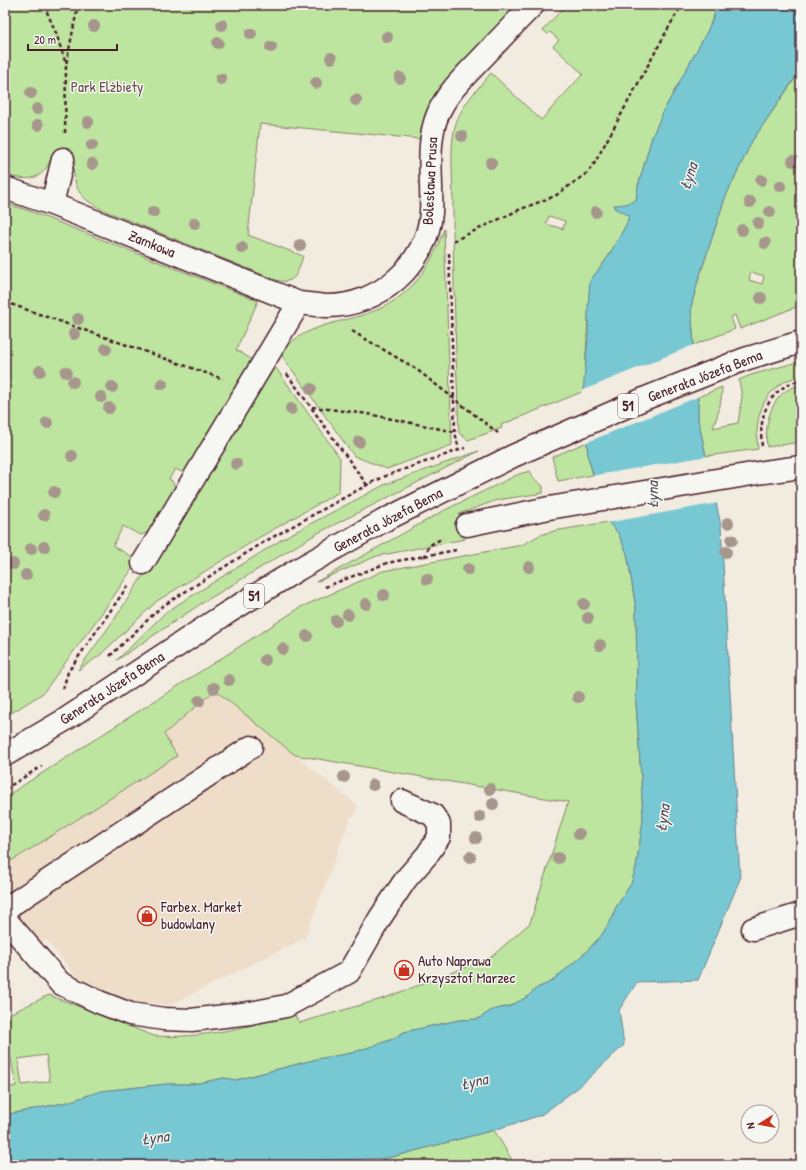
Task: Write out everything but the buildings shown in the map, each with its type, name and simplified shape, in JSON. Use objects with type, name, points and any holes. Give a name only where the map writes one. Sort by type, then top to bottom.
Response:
[{"type":"street","name":"Bolesława Prusa","points":[[299,303],[326,306],[355,301],[376,294],[404,273],[416,257],[425,240],[429,226],[431,213],[432,135],[438,113],[451,94],[468,74],[533,5]]},
{"type":"street","points":[[52,204],[63,159]]},
{"type":"street","name":"Zamkowa","points":[[5,188],[52,204],[299,303]]},
{"type":"street","points":[[143,563],[299,303]]},
{"type":"street","name":"Generała Józefa Bema","points":[[5,755],[63,721],[191,636],[297,570],[383,520],[513,456],[646,398],[745,359],[801,342]]},
{"type":"street","points":[[467,525],[549,508],[801,467]]},
{"type":"street","points":[[5,909],[251,747]]},
{"type":"street","points":[[5,919],[60,984],[130,1014],[164,1019],[191,1020],[250,1013],[286,1006],[349,972],[380,918],[406,879],[427,856],[439,837],[439,824],[433,815],[402,801]]},
{"type":"street","points":[[753,929],[801,914]]},
{"type":"path","points":[[44,5],[56,33],[66,65]]},
{"type":"path","points":[[63,159],[66,65],[78,5]]},
{"type":"path","points":[[449,243],[521,209],[555,196],[587,173],[594,164],[682,5]]},
{"type":"path","points":[[801,182],[798,195],[801,205]]},
{"type":"path","points":[[449,251],[455,432],[459,450]]},
{"type":"path","points":[[5,302],[248,387]]},
{"type":"path","points":[[326,306],[338,322],[416,369],[500,435]]},
{"type":"path","points":[[270,351],[367,485]]},
{"type":"path","points":[[764,472],[761,437],[763,416],[768,404],[778,392],[789,384],[801,380]]},
{"type":"path","points":[[312,407],[368,414],[455,432]]},
{"type":"path","points":[[493,437],[504,433]]},
{"type":"path","points":[[108,658],[161,607],[264,542],[367,485],[466,448]]},
{"type":"path","points":[[325,587],[366,570],[388,563],[461,549]]},
{"type":"path","points":[[68,686],[63,689],[68,672],[106,620],[143,563]]},
{"type":"path","points":[[5,789],[46,764]]},
{"type":"shaded area","points":[[215,690],[358,806],[354,817],[351,816],[305,938],[172,1004],[143,1003],[116,999],[78,980],[47,940],[41,943],[5,901],[5,864],[177,756],[164,734]]},
{"type":"green space","name":"Park Elżbiety","points":[[5,5],[520,5],[425,119],[420,139],[260,124],[248,235],[303,256],[298,272],[295,276],[288,281],[283,281],[276,280],[103,210],[88,201],[79,191],[76,185],[73,161],[52,156],[44,171],[34,178],[21,178],[5,175]]},
{"type":"green space","points":[[566,5],[718,5],[708,30],[664,110],[652,137],[638,186],[636,200],[626,204],[623,213],[629,216],[626,225],[608,257],[590,281],[584,391],[501,425],[502,428],[468,440],[459,433],[452,162],[454,131],[459,116],[471,96],[491,73],[541,120],[583,74],[553,46],[559,40],[550,32],[548,34],[543,30]],"holes":[[[549,216],[565,221],[563,229],[546,224]]]},
{"type":"green space","points":[[801,70],[801,305],[740,329],[735,315],[731,317],[735,329],[694,345],[691,307],[697,284],[725,198],[752,141]],"holes":[[[751,272],[764,276],[762,284],[749,280]]]},
{"type":"green space","points":[[5,203],[27,210],[258,301],[236,350],[253,360],[187,470],[182,472],[175,469],[169,479],[172,481],[176,489],[151,529],[140,535],[123,526],[113,546],[138,560],[107,606],[43,693],[5,717]]},
{"type":"green space","points":[[444,229],[452,445],[387,469],[354,456],[280,353],[289,344],[307,332],[375,311],[390,304],[402,295],[423,273],[438,245]]},
{"type":"green space","points":[[801,361],[801,376],[778,386],[770,393],[764,403],[760,413],[758,425],[758,449],[706,456],[698,419],[698,397],[722,387],[719,408],[713,428],[738,423],[742,397],[739,380],[751,375]]},
{"type":"green space","points":[[273,364],[340,458],[339,492],[260,537],[157,601],[99,656],[78,670],[116,617],[149,566]]},
{"type":"green space","points":[[801,385],[801,442],[767,447],[767,427],[772,408],[783,393],[791,388]]},
{"type":"green space","points":[[587,442],[588,457],[593,475],[558,481],[552,457]]},
{"type":"green space","points":[[479,451],[316,534],[199,605],[117,660],[166,612],[289,535],[386,484]]},
{"type":"green space","points":[[530,471],[534,479],[543,486],[543,493],[497,500],[459,514],[465,539],[377,556],[316,582],[445,510],[519,474]]},
{"type":"green space","points":[[608,522],[618,533],[627,553],[636,609],[636,703],[643,820],[636,868],[631,884],[615,909],[613,917],[601,936],[585,953],[551,982],[537,988],[527,997],[510,1006],[492,1010],[478,1019],[459,1020],[404,1032],[393,1039],[352,1053],[317,1059],[236,1080],[224,1078],[194,1084],[167,1084],[101,1091],[68,1102],[5,1115],[5,1088],[16,1086],[10,1054],[5,1054],[5,1016],[49,995],[154,1036],[189,1036],[207,1034],[260,1023],[294,1013],[299,1023],[385,998],[490,958],[530,923],[568,802],[295,755],[215,690],[164,734],[177,756],[5,864],[5,797],[301,607],[383,571],[522,545],[540,535],[554,531]],"holes":[[[46,1055],[50,1081],[22,1085],[18,1059]]]},
{"type":"green space","points":[[494,1130],[515,1165],[366,1165],[388,1158]]},
{"type":"water","name":"Łyna","points":[[718,5],[801,5],[801,69],[752,141],[725,198],[691,307],[698,419],[721,526],[740,879],[698,980],[637,982],[619,1010],[624,1045],[580,1086],[541,1115],[494,1130],[388,1158],[309,1161],[282,1165],[5,1165],[5,1115],[68,1102],[101,1091],[167,1084],[194,1084],[224,1078],[236,1080],[317,1059],[352,1053],[393,1039],[404,1032],[459,1020],[478,1019],[492,1010],[510,1006],[527,997],[537,988],[551,982],[585,953],[601,936],[613,917],[615,909],[631,884],[636,868],[643,820],[636,703],[636,608],[627,553],[618,533],[608,522],[588,457],[583,392],[588,338],[590,281],[608,257],[626,225],[629,216],[614,208],[614,205],[626,204],[636,200],[638,186],[652,137],[664,110],[708,30]]},
{"type":"pier","points":[[696,344],[700,396],[585,443],[581,391]]},
{"type":"pier","points":[[708,456],[718,503],[606,523],[591,476]]},
{"type":"place","name":"Farbex. Market budowlany","points":[[147,916]]},
{"type":"place","name":"Auto Naprawa Krzysztof Marzec","points":[[404,970]]}]
